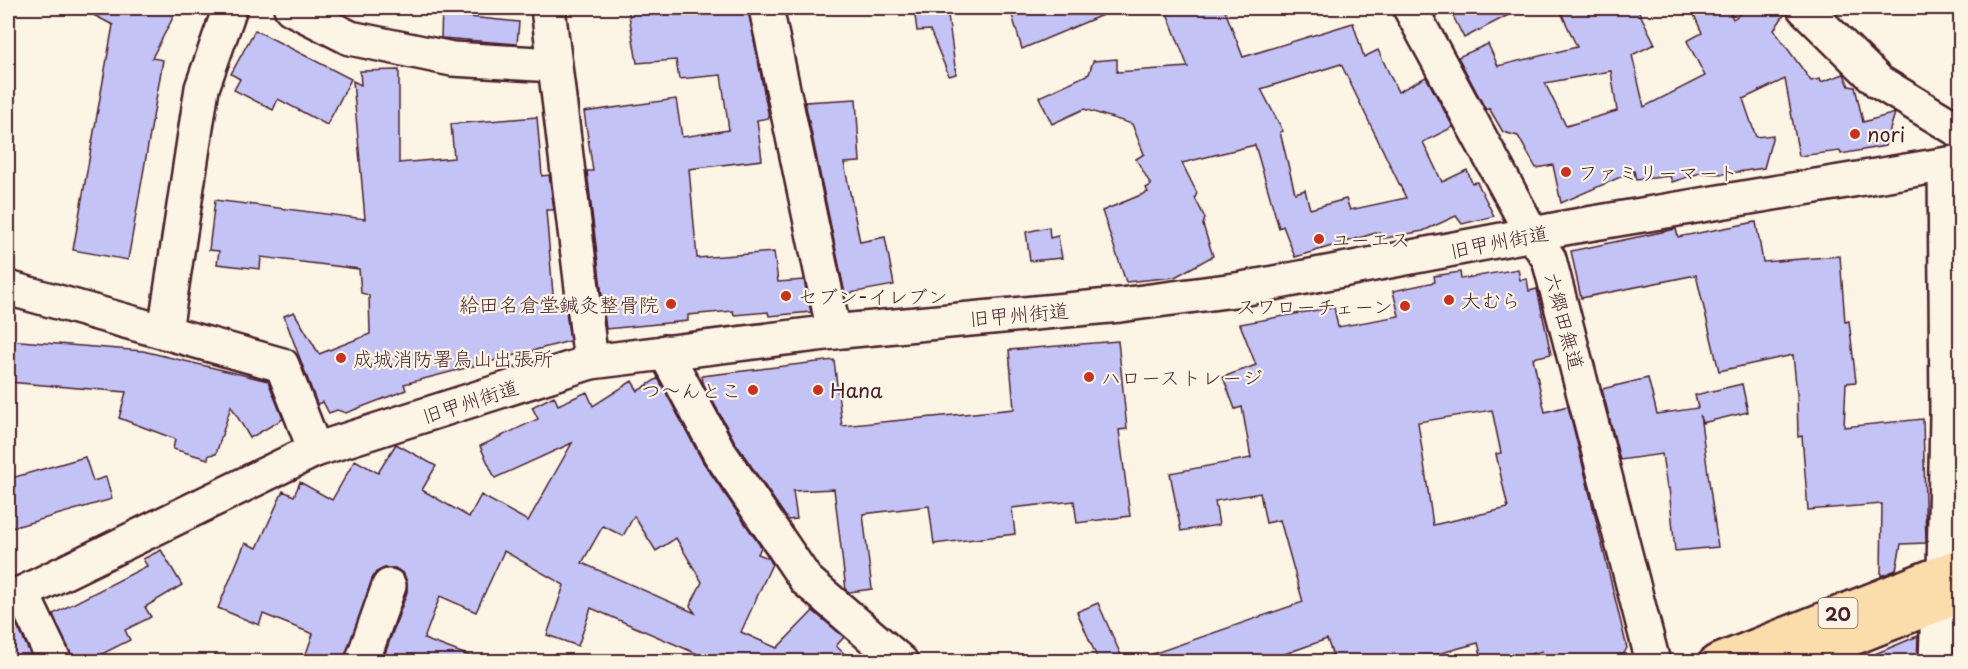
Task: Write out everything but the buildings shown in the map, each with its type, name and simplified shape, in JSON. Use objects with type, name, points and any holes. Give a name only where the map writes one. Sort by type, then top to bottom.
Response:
[{"type":"highway","name":"20","points":[[1716,662],[1951,584]]},
{"type":"highway","name":"20","points":[[1792,662],[1951,584]]},
{"type":"street","points":[[165,331],[202,88],[230,8]]},
{"type":"street","points":[[291,8],[350,38],[452,59],[555,65]]},
{"type":"street","points":[[548,8],[591,362]]},
{"type":"street","points":[[766,8],[834,332]]},
{"type":"street","name":"六郷田無道","points":[[1410,8],[1532,234],[1549,259],[1653,662]]},
{"type":"street","points":[[1804,8],[1879,82],[1960,131]]},
{"type":"street","points":[[1936,662],[1951,584],[1947,414],[1953,163]]},
{"type":"street","name":"旧甲州街道","points":[[15,596],[315,450],[591,362],[834,332],[1120,305],[1242,289],[1532,234],[1953,163]]},
{"type":"street","points":[[8,288],[282,365],[315,450]]},
{"type":"street","points":[[666,352],[719,452],[806,580],[902,662]]},
{"type":"street","points":[[362,662],[389,586]]},
{"type":"street","points":[[15,596],[55,662]]},
{"type":"place","name":"nori","points":[[1855,134]]},
{"type":"place","name":"ファミリーマート","points":[[1566,172]]},
{"type":"place","name":"ユーエス","points":[[1319,239]]},
{"type":"place","name":"セブン-イレブン","points":[[786,296]]},
{"type":"place","name":"大むら","points":[[1449,300]]},
{"type":"place","name":"給田名倉堂鍼灸整骨院","points":[[671,304]]},
{"type":"place","name":"スワローチェーン","points":[[1405,306]]},
{"type":"place","name":"成城消防署烏山出張所","points":[[341,358]]},
{"type":"place","name":"ハローストレージ","points":[[1089,377]]},
{"type":"place","name":"つ～んとこ","points":[[753,390]]},
{"type":"place","name":"Hana","points":[[818,390]]}]
